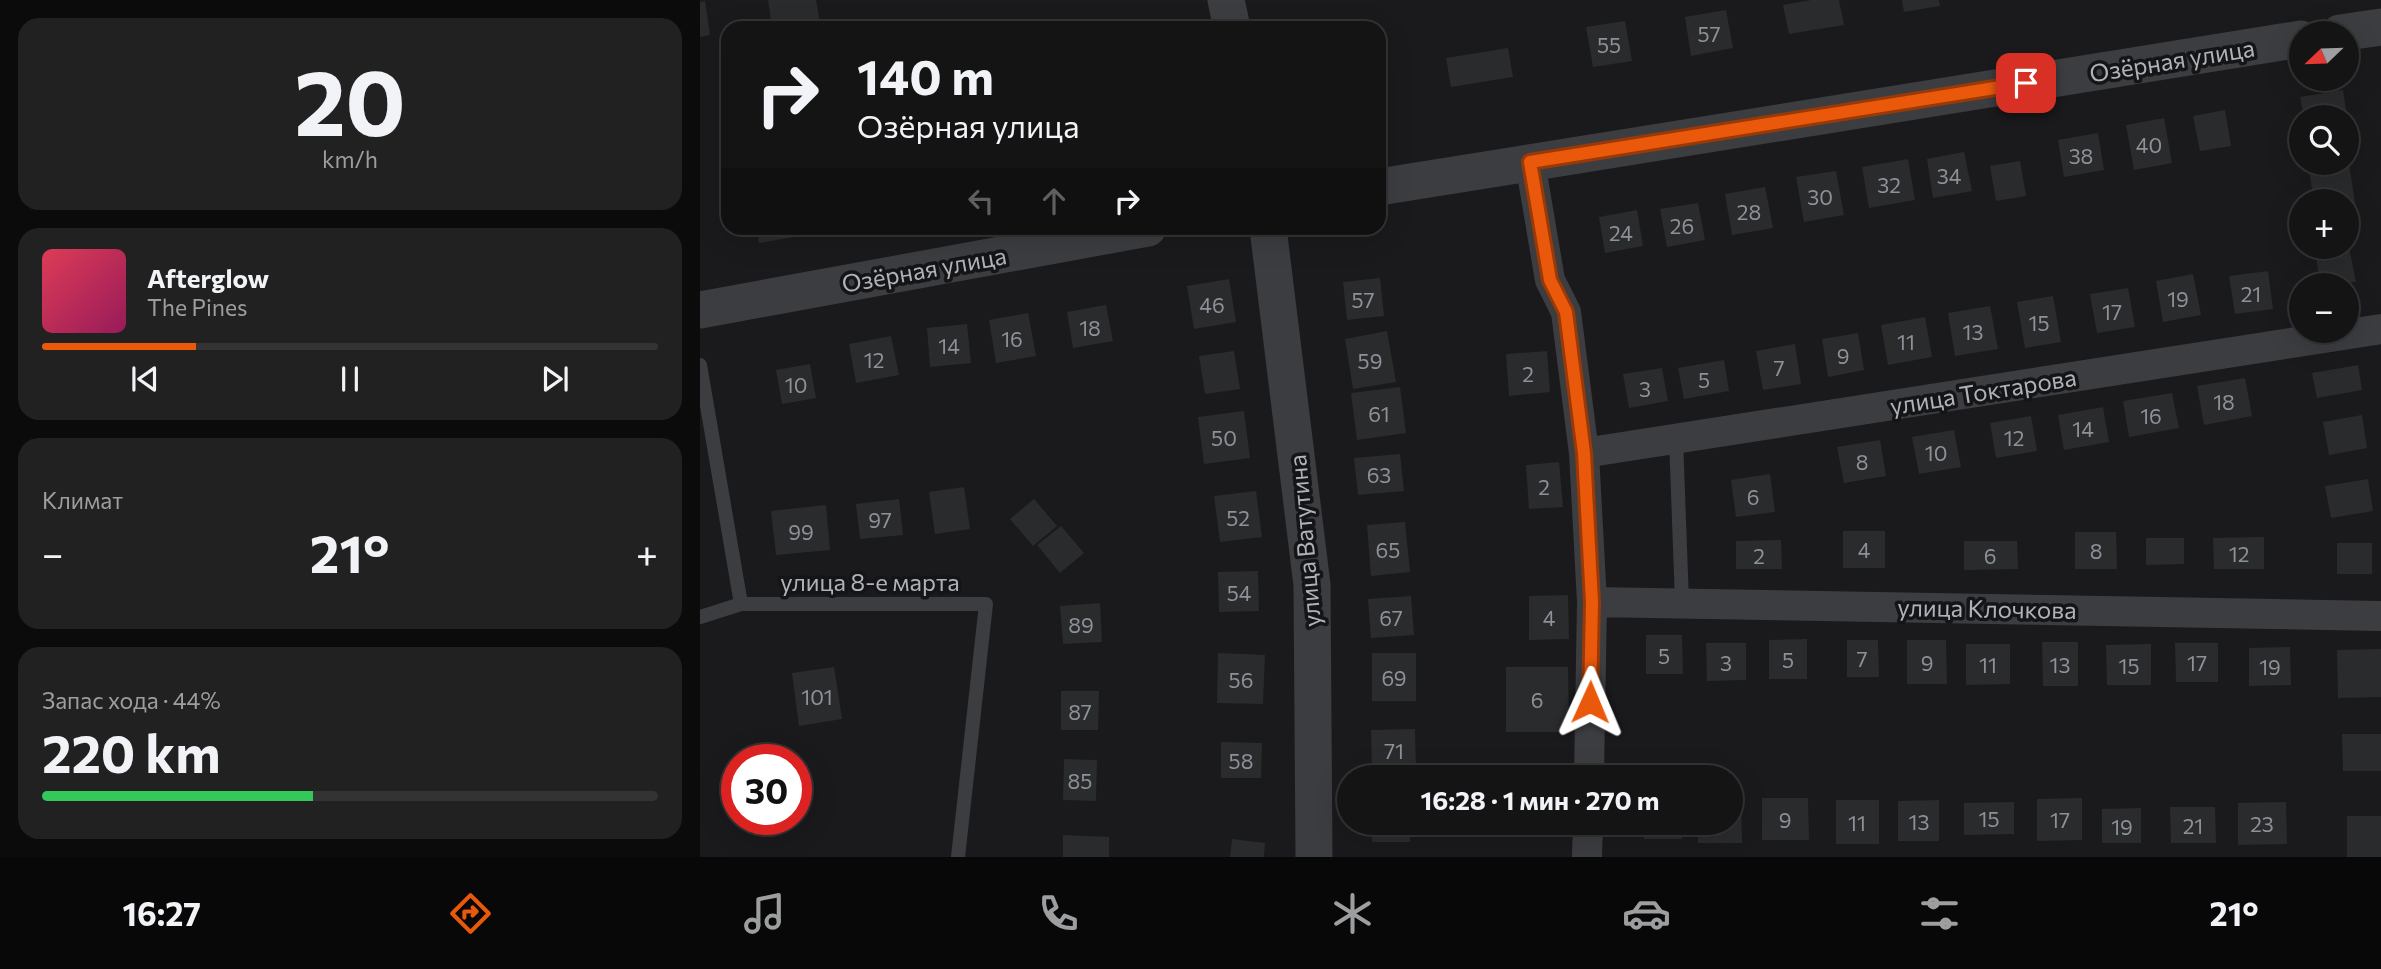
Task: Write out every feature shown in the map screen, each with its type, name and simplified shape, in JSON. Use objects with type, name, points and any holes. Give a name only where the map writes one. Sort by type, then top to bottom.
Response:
[{"type":"street","points":[[1226,0],[1230,21]]},
{"type":"street","points":[[2359,30],[2381,27]]},
{"type":"street","name":"Озёрная улица","points":[[1386,186],[2289,41]]},
{"type":"street","points":[[1530,162],[1550,280],[1566,312],[1584,453],[1592,602],[1589,765]]},
{"type":"street","name":"Озёрная улица","points":[[700,310],[1110,235]]},
{"type":"street","name":"улица Ватутина","points":[[1269,235],[1312,585],[1314,857]]},
{"type":"street","name":"улица Токтарова","points":[[1584,453],[2381,330]]},
{"type":"street","name":"улица Клочкова","points":[[1592,602],[2381,616]]},
{"type":"street","points":[[1587,857],[1588,835]]},
{"type":"lane","points":[[700,365],[741,604],[700,617]]},
{"type":"lane","points":[[1676,438],[1682,602]]},
{"type":"lane","name":"улица 8-е марта","points":[[741,604],[986,604],[958,857]]},
{"type":"building","points":[[768,0],[816,0],[820,21],[771,21]]},
{"type":"building","points":[[1811,0],[1839,0],[1844,25],[1789,34],[1783,5]]},
{"type":"building","points":[[1902,0],[1939,0],[1940,6],[1904,12]]},
{"type":"building","points":[[705,1],[710,35],[700,37],[700,2]]},
{"type":"building","points":[[1726,10],[1733,48],[1691,56],[1685,17]]},
{"type":"building","points":[[1625,21],[1632,61],[1593,67],[1586,27]]},
{"type":"building","points":[[1508,48],[1513,77],[1451,87],[1446,58]]},
{"type":"building","points":[[2343,91],[2345,105],[2302,105],[2300,97]]},
{"type":"building","points":[[2225,110],[2231,146],[2200,151],[2193,116]]},
{"type":"building","points":[[2164,118],[2172,163],[2134,170],[2126,125]]},
{"type":"building","points":[[2098,133],[2104,170],[2064,177],[2058,140]]},
{"type":"building","points":[[1964,152],[1972,191],[1933,198],[1927,159]]},
{"type":"building","points":[[1908,159],[1915,200],[1869,208],[1862,167]]},
{"type":"building","points":[[2020,161],[2026,196],[1996,201],[1990,166]]},
{"type":"building","points":[[1836,171],[1844,215],[1804,222],[1796,177]]},
{"type":"building","points":[[2310,175],[2351,175],[2353,189],[2312,189]]},
{"type":"building","points":[[1765,187],[1773,228],[1732,235],[1725,194]]},
{"type":"building","points":[[1698,203],[1705,240],[1667,247],[1660,209]]},
{"type":"building","points":[[1637,210],[1643,246],[1605,253],[1599,217]]},
{"type":"building","points":[[758,235],[800,235],[800,236],[759,243]]},
{"type":"building","points":[[2316,259],[2351,259],[2354,273],[2319,273]]},
{"type":"building","points":[[2268,271],[2273,309],[2235,314],[2229,276]]},
{"type":"building","points":[[2193,274],[2201,315],[2163,322],[2156,281]]},
{"type":"building","points":[[1380,278],[1384,316],[1347,320],[1343,282]]},
{"type":"building","points":[[1229,279],[1236,322],[1194,329],[1187,286]]},
{"type":"building","points":[[2128,288],[2135,327],[2097,333],[2090,294]]},
{"type":"building","points":[[2053,296],[2061,342],[2025,348],[2017,302]]},
{"type":"building","points":[[1106,305],[1113,341],[1073,348],[1067,312]]},
{"type":"building","points":[[1990,306],[1998,349],[1955,356],[1948,313]]},
{"type":"building","points":[[1028,313],[1036,356],[996,363],[989,320]]},
{"type":"building","points":[[1925,317],[1932,357],[1888,365],[1881,325]]},
{"type":"building","points":[[967,324],[971,363],[930,367],[927,328]]},
{"type":"building","points":[[1387,331],[1396,382],[1353,389],[1345,339]]},
{"type":"building","points":[[1858,333],[1864,370],[1828,377],[1822,339]]},
{"type":"building","points":[[891,336],[899,375],[856,383],[849,344]]},
{"type":"building","points":[[1795,344],[1801,384],[1763,390],[1756,351]]},
{"type":"building","points":[[1234,351],[1240,389],[1205,394],[1199,356]]},
{"type":"building","points":[[1547,351],[1550,392],[1509,396],[1506,354]]},
{"type":"building","points":[[1724,360],[1729,391],[1684,399],[1678,368]]},
{"type":"building","points":[[810,364],[816,398],[782,404],[776,370]]},
{"type":"building","points":[[2358,365],[2362,390],[2317,398],[2312,373]]},
{"type":"building","points":[[1662,368],[1668,401],[1629,408],[1623,374]]},
{"type":"building","points":[[2245,378],[2252,416],[2204,425],[2197,386]]},
{"type":"building","points":[[1400,387],[1406,433],[1357,440],[1351,393]]},
{"type":"building","points":[[2172,393],[2179,428],[2129,437],[2123,401]]},
{"type":"building","points":[[2103,407],[2109,442],[2064,450],[2058,415]]},
{"type":"building","points":[[1244,411],[1250,458],[1204,464],[1198,417]]},
{"type":"building","points":[[2362,415],[2367,448],[2329,455],[2323,422]]},
{"type":"building","points":[[2031,416],[2037,451],[1996,458],[1990,423]]},
{"type":"building","points":[[1954,430],[1961,467],[1919,474],[1912,437]]},
{"type":"building","points":[[1880,440],[1886,476],[1844,483],[1837,447]]},
{"type":"building","points":[[1400,454],[1404,491],[1358,495],[1354,458]]},
{"type":"building","points":[[1559,462],[1563,507],[1529,509],[1526,465]]},
{"type":"building","points":[[1770,474],[1775,512],[1736,517],[1731,480]]},
{"type":"building","points":[[2368,479],[2373,511],[2331,518],[2325,486]]},
{"type":"building","points":[[964,487],[970,529],[935,534],[929,492]]},
{"type":"building","points":[[1256,491],[1262,537],[1220,542],[1214,496]]},
{"type":"building","points":[[899,499],[903,535],[860,539],[856,504]]},
{"type":"building","points":[[1034,499],[1057,526],[1033,546],[1010,519]]},
{"type":"building","points":[[826,505],[830,550],[776,555],[771,511]]},
{"type":"building","points":[[1405,522],[1410,572],[1371,576],[1367,525]]},
{"type":"building","points":[[1061,526],[1084,553],[1060,573],[1037,545]]},
{"type":"building","points":[[1843,531],[1885,531],[1885,568],[1843,568]]},
{"type":"building","points":[[2075,532],[2116,532],[2117,569],[2075,569]]},
{"type":"building","points":[[2264,537],[2264,569],[2214,569],[2213,538]]},
{"type":"building","points":[[2146,538],[2184,538],[2184,564],[2146,565]]},
{"type":"building","points":[[1781,540],[1782,569],[1736,569],[1736,541]]},
{"type":"building","points":[[1964,541],[2017,541],[2018,569],[1964,570]]},
{"type":"building","points":[[2337,543],[2372,543],[2372,574],[2337,574]]},
{"type":"building","points":[[1258,571],[1259,611],[1219,612],[1218,572]]},
{"type":"building","points":[[1568,595],[1569,639],[1529,640],[1529,596]]},
{"type":"building","points":[[1411,596],[1414,635],[1371,638],[1368,599]]},
{"type":"building","points":[[1100,603],[1102,642],[1063,644],[1060,606]]},
{"type":"building","points":[[1646,635],[1682,635],[1683,674],[1646,674]]},
{"type":"building","points":[[1807,639],[1807,679],[1769,679],[1769,640]]},
{"type":"building","points":[[1847,640],[1878,640],[1879,677],[1847,677]]},
{"type":"building","points":[[1907,640],[1946,640],[1947,684],[1907,684]]},
{"type":"building","points":[[2042,642],[2078,642],[2078,686],[2043,686]]},
{"type":"building","points":[[1706,643],[1746,643],[1746,680],[1707,681]]},
{"type":"building","points":[[2175,643],[2218,643],[2218,682],[2176,682]]},
{"type":"building","points":[[1966,644],[2010,644],[2010,684],[1966,685]]},
{"type":"building","points":[[2151,644],[2151,685],[2107,685],[2106,645]]},
{"type":"building","points":[[2290,647],[2291,685],[2249,686],[2249,648]]},
{"type":"building","points":[[2381,649],[2381,697],[2338,698],[2337,650]]},
{"type":"building","points":[[1218,653],[1265,655],[1263,704],[1217,703]]},
{"type":"building","points":[[1372,653],[1416,653],[1416,701],[1372,701]]},
{"type":"building","points":[[834,667],[842,719],[799,726],[792,673]]},
{"type":"building","points":[[1506,667],[1568,667],[1569,732],[1506,732]]},
{"type":"building","points":[[1061,691],[1099,691],[1098,730],[1061,730]]},
{"type":"building","points":[[1415,729],[1416,765],[1372,765],[1371,730]]},
{"type":"building","points":[[2342,734],[2381,734],[2381,771],[2343,771]]},
{"type":"building","points":[[1221,742],[1262,743],[1261,778],[1221,778]]},
{"type":"building","points":[[1064,759],[1097,760],[1096,801],[1063,800]]},
{"type":"building","points":[[1762,798],[1808,798],[1809,840],[1762,840]]},
{"type":"building","points":[[2082,798],[2082,840],[2037,841],[2037,799]]},
{"type":"building","points":[[1836,800],[1879,800],[1879,844],[1836,844]]},
{"type":"building","points":[[1939,800],[1939,841],[1898,841],[1898,801]]},
{"type":"building","points":[[2014,802],[2014,834],[1964,835],[1964,803]]},
{"type":"building","points":[[2286,802],[2287,844],[2238,845],[2238,803]]},
{"type":"building","points":[[2170,807],[2215,807],[2216,843],[2171,843]]},
{"type":"building","points":[[2141,808],[2141,843],[2102,843],[2102,809]]},
{"type":"building","points":[[2347,816],[2381,816],[2381,857],[2347,857]]},
{"type":"building","points":[[1063,835],[1109,837],[1109,857],[1063,857]]},
{"type":"building","points":[[1372,835],[1410,835],[1410,842],[1372,842]]},
{"type":"building","points":[[1644,835],[1682,835],[1682,839],[1644,839]]},
{"type":"building","points":[[1698,835],[1742,835],[1742,843],[1698,843]]},
{"type":"building","points":[[1232,839],[1265,843],[1264,857],[1230,857]]},
{"type":"route","points":[[1590,702],[1592,602],[1584,453],[1566,312],[1550,280],[1530,162],[2026,83]]}]
